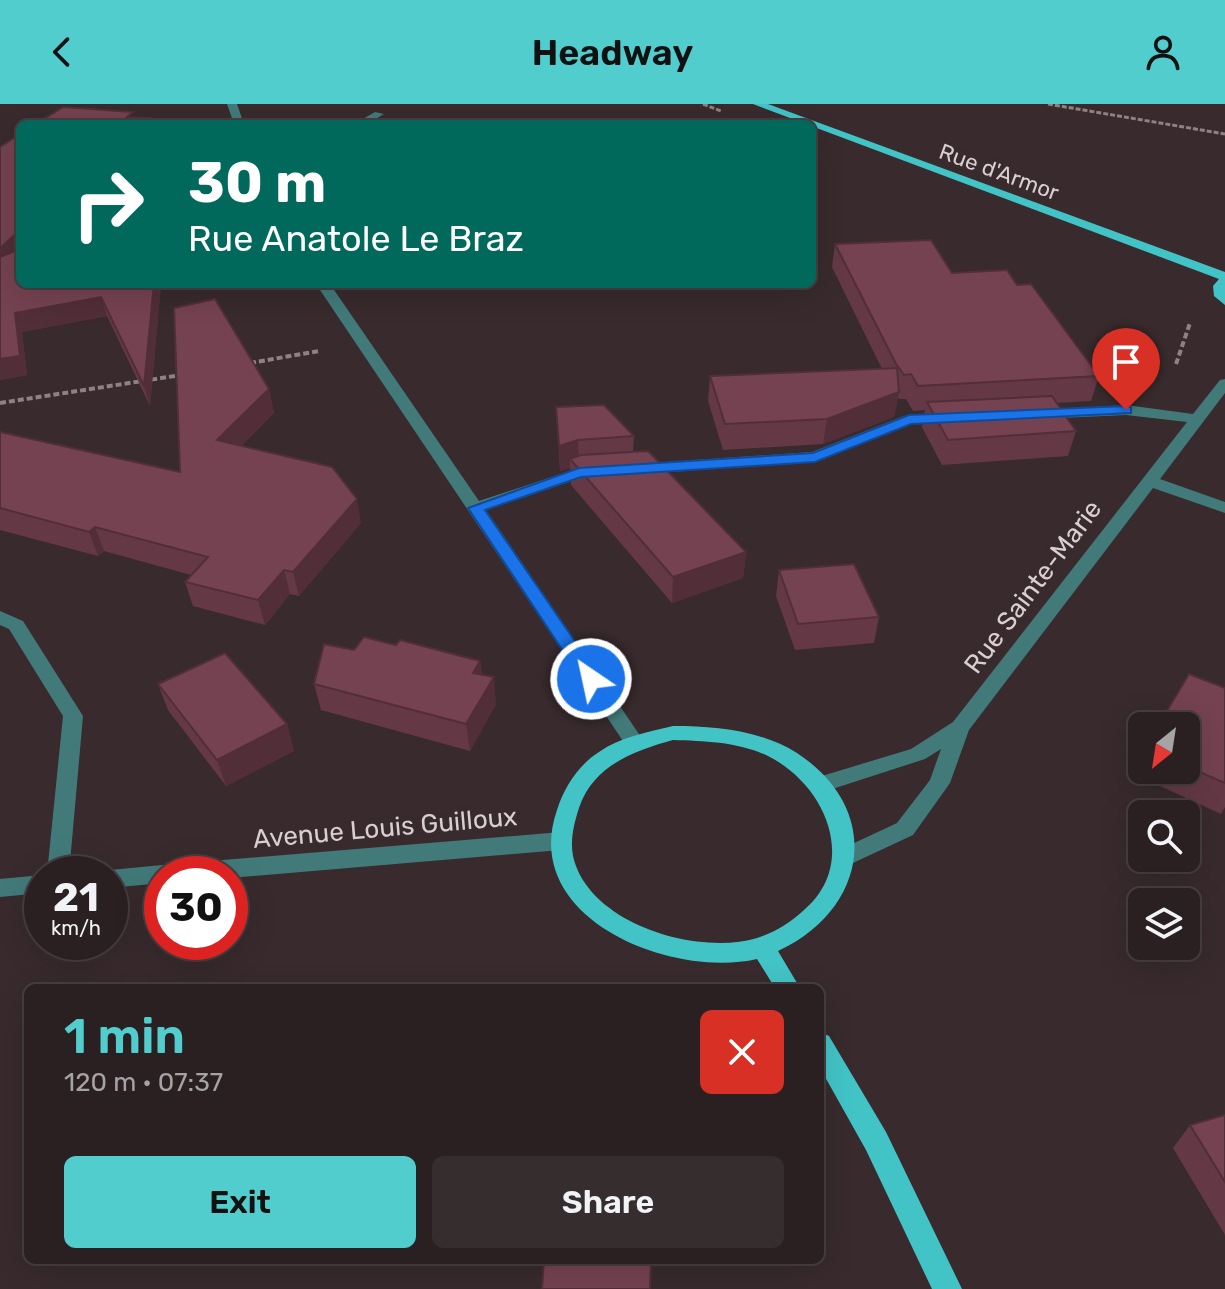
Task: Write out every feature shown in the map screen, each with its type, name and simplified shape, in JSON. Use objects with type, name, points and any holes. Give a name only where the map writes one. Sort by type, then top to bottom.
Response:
[{"type":"main road","name":"Rue d'Armor","points":[[758,104],[801,120]]},
{"type":"main road","name":"Rue d'Armor","points":[[816,126],[1225,279]]},
{"type":"main road","points":[[1225,279],[1220,286],[1225,301]]},
{"type":"main road","points":[[673,733],[714,733],[754,742],[791,759],[820,785],[840,819],[845,857],[833,894],[805,925],[763,947],[717,955],[671,950],[627,934],[592,908],[570,876],[561,841],[565,811],[580,782],[603,759],[634,742],[673,733]]},
{"type":"main road","points":[[763,947],[786,984]]},
{"type":"main road","points":[[824,1051],[876,1141],[947,1289]]},
{"type":"street","points":[[367,120],[379,114]]},
{"type":"street","points":[[326,288],[634,742]]},
{"type":"street","name":"Rue Sainte-Marie","points":[[845,857],[905,829],[939,783],[960,727],[1225,383]]},
{"type":"street","points":[[1017,415],[1126,410],[1197,419]]},
{"type":"street","points":[[476,508],[579,473],[815,457],[909,419],[971,417]]},
{"type":"street","points":[[1150,481],[1225,508]]},
{"type":"street","points":[[0,617],[16,625],[73,716],[60,856]]},
{"type":"street","name":"Rue Sainte-Marie","points":[[820,785],[918,754],[960,727]]},
{"type":"street","name":"Avenue Louis Guilloux","points":[[248,867],[561,841]]},
{"type":"street","points":[[0,888],[24,886]]},
{"type":"path","points":[[1048,104],[1225,134]]},
{"type":"path","points":[[241,365],[362,344]]},
{"type":"path","points":[[0,403],[195,373]]},
{"type":"building","points":[[63,107],[133,112],[127,117],[150,118],[148,120],[42,120]]},
{"type":"building","points":[[16,137],[16,234],[0,248],[0,147]]},
{"type":"building","points":[[931,240],[952,273],[1007,270],[1017,285],[1031,284],[1099,376],[918,386],[911,374],[904,375],[835,244]]},
{"type":"building","points":[[16,251],[16,288],[154,288],[144,386],[101,297],[15,313],[20,356],[0,359],[0,257]]},
{"type":"building","points":[[215,299],[269,389],[217,440],[332,467],[357,499],[293,572],[284,570],[258,600],[185,582],[208,557],[95,527],[89,532],[0,508],[0,432],[180,472],[174,308]]},
{"type":"building","points":[[897,368],[899,392],[827,419],[725,424],[710,376]]},
{"type":"building","points":[[1052,396],[1076,431],[948,440],[927,402]]},
{"type":"building","points":[[604,405],[634,436],[578,440],[559,446],[556,407]]},
{"type":"building","points":[[648,451],[746,552],[673,577],[570,459],[581,455]]},
{"type":"building","points":[[854,564],[879,617],[798,624],[779,570]]},
{"type":"building","points":[[364,637],[396,645],[400,640],[480,661],[473,673],[494,677],[466,724],[314,684],[324,644],[354,650]]},
{"type":"building","points":[[225,653],[287,724],[217,760],[158,684]]},
{"type":"building","points":[[1189,674],[1225,688],[1225,783],[1200,772],[1200,712],[1166,712]]},
{"type":"building","points":[[1225,1115],[1225,1182],[1190,1125]]},
{"type":"building","points":[[544,1264],[651,1264],[650,1289],[542,1289]]},
{"type":"route","points":[[591,679],[476,508],[579,473],[815,457],[909,419],[1126,410]]}]
